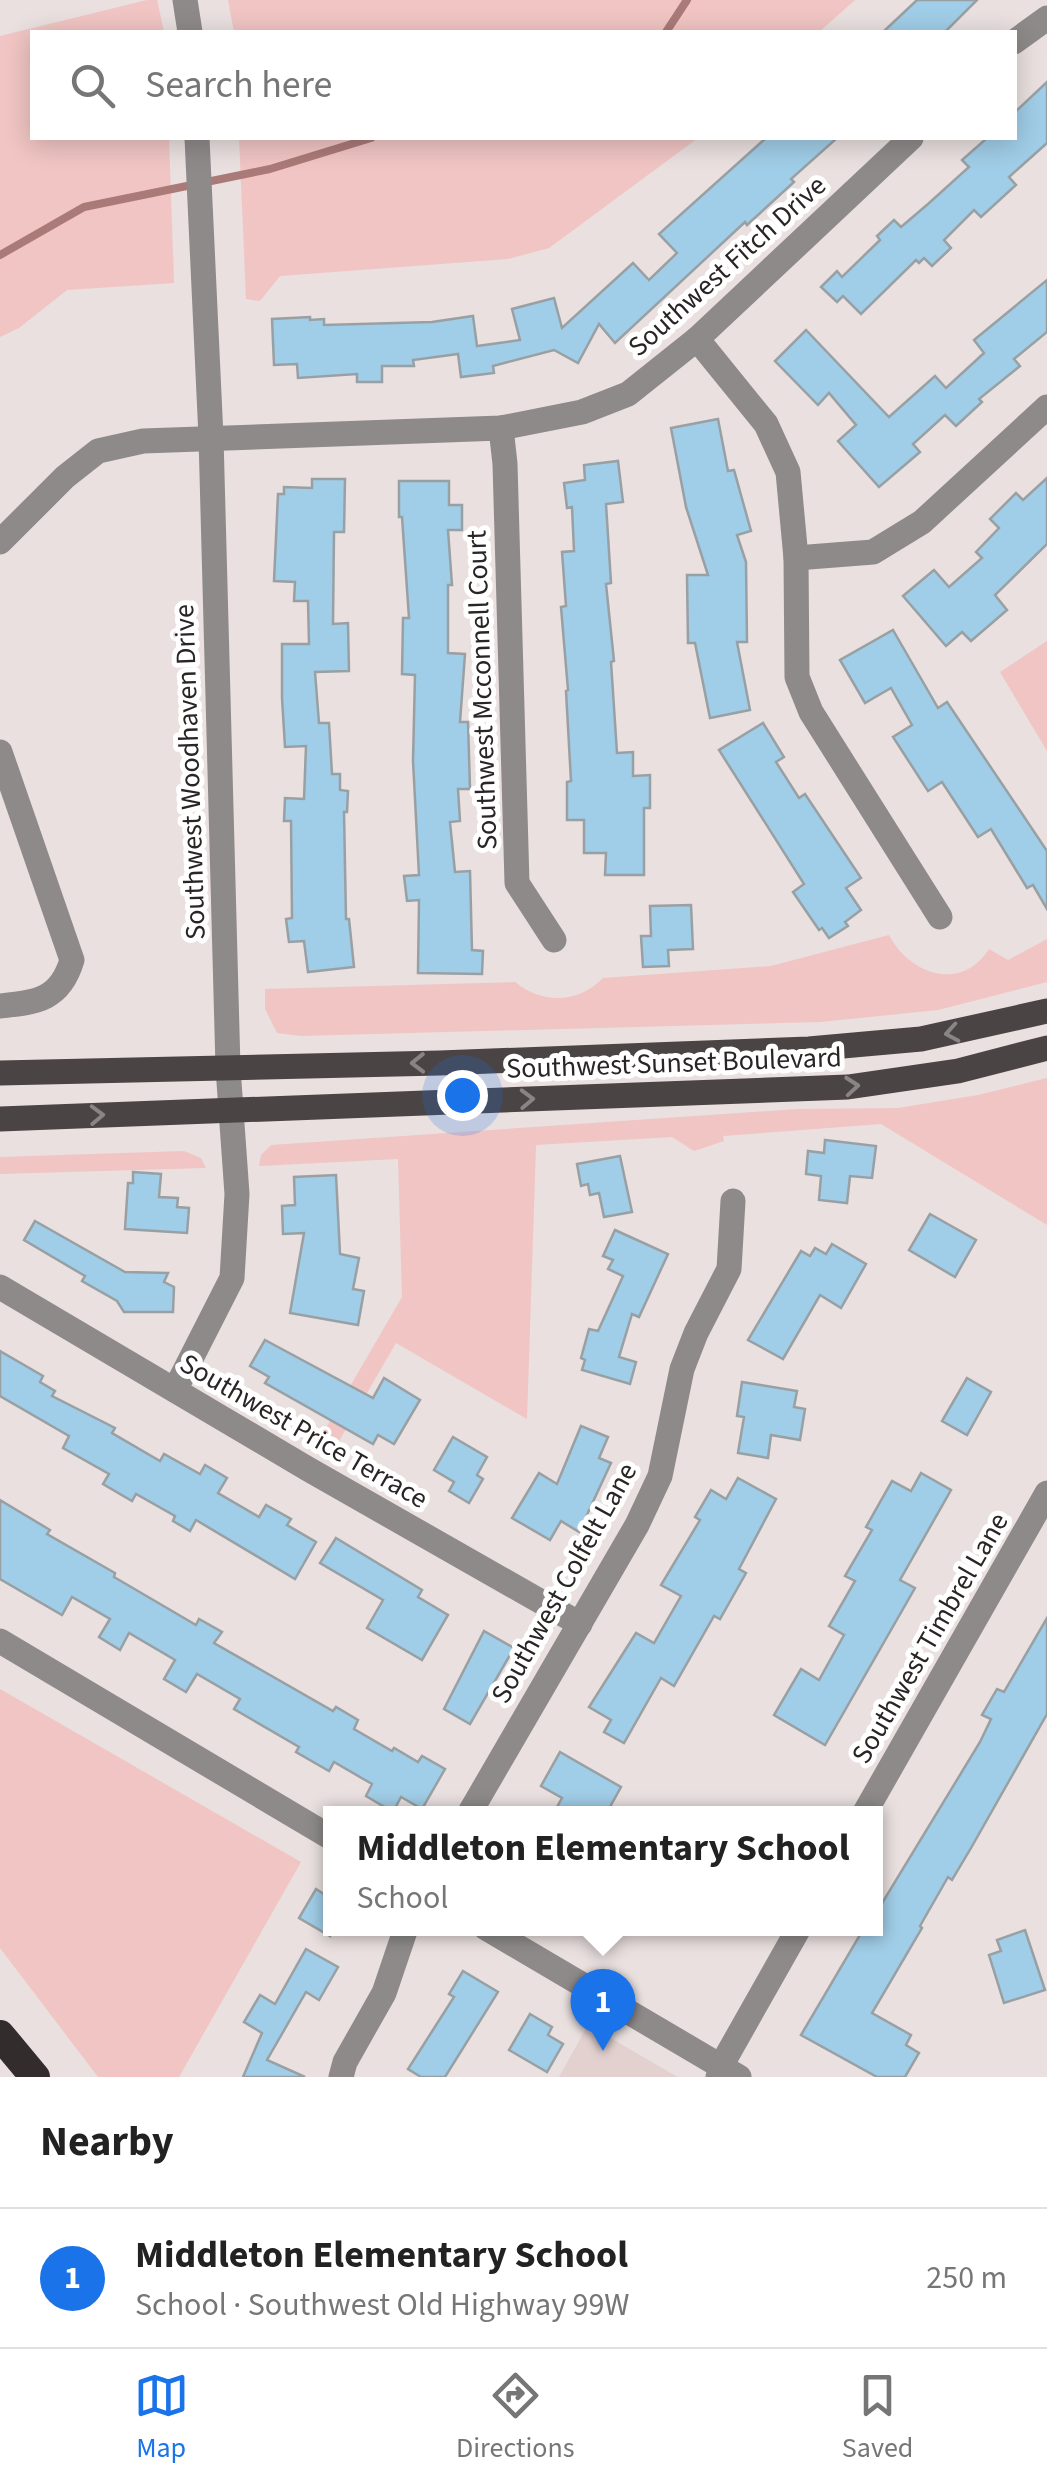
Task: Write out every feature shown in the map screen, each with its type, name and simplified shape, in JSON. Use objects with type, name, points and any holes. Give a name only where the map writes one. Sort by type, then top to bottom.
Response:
[{"type":"highway","points":[[0,2035],[35,2077]]},
{"type":"main road","name":"Southwest Sunset Boulevard","points":[[0,1073],[808,1050],[921,1039],[1047,1011]]},
{"type":"main road","name":"Southwest Sunset Boulevard","points":[[0,1119],[848,1086],[958,1071],[1047,1048]]},
{"type":"street","points":[[185,0],[190,30]]},
{"type":"street","points":[[1017,40],[1047,18]]},
{"type":"street","name":"Southwest Woodhaven Drive","points":[[175,1390],[232,1278],[237,1194],[228,1068],[211,437],[197,140]]},
{"type":"street","name":"Southwest Fitch Drive","points":[[0,542],[65,477],[98,451],[142,441],[196,441],[211,437],[502,428],[582,412],[628,394],[698,340],[909,140]]},
{"type":"street","points":[[698,340],[766,424],[788,472],[796,558],[797,677],[811,712],[940,917]]},
{"type":"street","points":[[796,558],[873,552],[922,522],[1047,407]]},
{"type":"street","name":"Southwest Mcconnell Court","points":[[502,428],[517,883],[554,940]]},
{"type":"street","points":[[0,752],[72,960],[66,983],[37,1002],[0,1006]]},
{"type":"street","name":"Southwest Colfelt Lane","points":[[474,1806],[637,1525],[660,1476],[682,1369],[696,1332],[729,1269],[732,1201]]},
{"type":"street","name":"Southwest Price Terrace","points":[[0,1287],[580,1624]]},
{"type":"street","name":"Southwest Timbrel Lane","points":[[869,1806],[1047,1493]]},
{"type":"street","points":[[0,1641],[323,1833]]},
{"type":"street","points":[[340,2077],[344,2062],[384,1993],[403,1936]]},
{"type":"street","points":[[499,1936],[722,2074],[795,1936]]},
{"type":"shaded area","points":[[157,0],[164,30],[30,30],[30,140],[169,140],[174,283],[67,290],[19,328],[0,337],[0,36]]},
{"type":"shaded area","points":[[228,0],[855,0],[821,30],[234,30]]},
{"type":"shaded area","points":[[239,140],[695,140],[549,248],[508,259],[280,276],[260,301],[246,299]]},
{"type":"shaded area","points":[[1047,641],[1047,751],[1000,672]]},
{"type":"shaded area","points":[[889,935],[909,960],[936,973],[950,974],[977,963],[989,949],[1008,960],[1047,939],[1047,982],[938,1010],[820,1022],[301,1036],[277,1033],[265,1009],[265,989],[515,982],[537,994],[560,998],[582,993],[603,978],[771,966]]},
{"type":"shaded area","points":[[1047,1078],[1047,1225],[881,1124],[723,1136],[724,1141],[694,1151],[672,1137],[536,1145],[527,1419],[396,1343],[332,1453],[316,1445],[402,1297],[398,1159],[259,1166],[261,1155],[271,1145],[798,1109],[898,1108],[978,1095]]},
{"type":"shaded area","points":[[184,1151],[201,1158],[206,1168],[0,1174],[0,1157]]},
{"type":"shaded area","points":[[0,1689],[301,1862],[179,2077],[98,2077],[0,1948]]},
{"type":"shaded area","points":[[588,2025],[676,2076],[678,2077],[559,2077]]},
{"type":"building","points":[[917,0],[977,0],[947,30],[885,30]]},
{"type":"building","points":[[1047,82],[1047,143],[1009,177],[1016,185],[981,217],[974,210],[944,240],[951,248],[932,266],[924,258],[919,263],[916,260],[861,314],[843,296],[837,302],[821,287],[837,271],[842,277],[880,240],[877,236],[894,220],[901,227],[928,204],[969,167],[962,160],[985,140],[1017,140],[1017,110]]},
{"type":"building","points":[[764,140],[835,140],[791,179],[794,182],[747,225],[745,222],[615,343],[599,324],[578,363],[554,350],[493,366],[494,373],[461,377],[458,354],[413,360],[414,366],[382,366],[382,382],[357,382],[357,374],[298,378],[297,364],[274,365],[272,319],[310,317],[324,319],[324,325],[432,322],[473,316],[477,346],[520,340],[512,309],[554,298],[562,328],[633,263],[649,280],[677,253],[659,234]]},
{"type":"building","points":[[1047,280],[1047,332],[1014,359],[1020,366],[979,399],[982,402],[956,426],[945,415],[913,444],[920,452],[879,487],[838,441],[856,425],[829,393],[818,405],[775,361],[806,330],[889,417],[935,376],[946,388],[984,353],[974,340]]},
{"type":"building","points":[[718,419],[728,471],[734,470],[751,531],[737,535],[746,562],[747,642],[737,642],[750,710],[710,718],[695,643],[688,643],[687,575],[708,575],[686,507],[671,428]]},
{"type":"building","points":[[618,461],[623,502],[606,504],[611,583],[606,584],[617,753],[633,752],[633,776],[650,775],[650,808],[644,808],[644,875],[605,875],[606,853],[584,853],[584,820],[567,820],[567,782],[571,781],[561,607],[566,606],[562,552],[574,551],[572,507],[567,508],[564,483],[585,480],[584,465]]},
{"type":"building","points":[[1047,478],[1047,544],[995,595],[1007,610],[971,641],[962,632],[946,646],[903,596],[934,570],[949,587],[982,558],[976,552],[999,528],[990,519],[1016,493],[1023,500]]},
{"type":"building","points":[[312,479],[345,479],[344,532],[334,532],[333,624],[348,623],[349,671],[315,672],[319,723],[329,723],[332,774],[340,774],[340,790],[348,791],[344,812],[346,919],[354,967],[308,972],[304,941],[289,942],[286,919],[292,918],[291,821],[284,821],[285,798],[304,799],[306,746],[285,747],[282,644],[309,644],[308,601],[294,601],[295,582],[274,581],[278,494],[284,494],[284,487],[312,488]]},
{"type":"building","points":[[399,481],[449,481],[449,505],[462,505],[462,530],[448,530],[452,585],[448,585],[448,653],[465,654],[460,722],[468,722],[470,789],[458,789],[460,821],[450,822],[455,872],[470,871],[472,950],[483,951],[482,974],[418,973],[419,900],[407,901],[404,876],[419,875],[413,761],[415,675],[402,674],[403,618],[409,618]]},
{"type":"building","points":[[893,630],[938,708],[947,702],[1047,851],[1047,909],[1033,885],[1027,888],[991,829],[978,837],[942,782],[928,791],[893,737],[912,725],[891,688],[865,703],[840,660]]},
{"type":"building","points":[[763,723],[784,757],[776,762],[799,798],[805,794],[861,878],[846,888],[861,910],[845,922],[848,926],[829,938],[793,892],[804,884],[719,750]]},
{"type":"building","points":[[691,905],[693,949],[668,950],[669,966],[643,967],[641,936],[651,936],[650,906]]},
{"type":"building","points":[[825,1140],[876,1146],[872,1178],[850,1176],[847,1203],[819,1200],[821,1176],[806,1174],[808,1151],[824,1153]]},
{"type":"building","points":[[620,1156],[632,1212],[604,1217],[599,1193],[590,1195],[588,1184],[581,1186],[577,1164]]},
{"type":"building","points":[[133,1172],[161,1174],[159,1197],[178,1198],[177,1207],[189,1208],[187,1233],[125,1229],[128,1183],[133,1183]]},
{"type":"building","points":[[336,1175],[340,1254],[359,1258],[353,1289],[364,1291],[358,1325],[290,1313],[304,1233],[283,1234],[282,1206],[295,1205],[294,1177]]},
{"type":"building","points":[[930,1214],[976,1240],[955,1277],[909,1250]]},
{"type":"building","points":[[35,1221],[125,1272],[168,1273],[164,1282],[174,1287],[173,1312],[124,1312],[117,1301],[82,1281],[85,1276],[24,1240]]},
{"type":"building","points":[[615,1230],[668,1254],[639,1317],[632,1314],[619,1357],[636,1362],[630,1384],[582,1370],[585,1360],[581,1358],[589,1329],[598,1331],[623,1276],[608,1269],[613,1260],[603,1256]]},
{"type":"building","points":[[832,1244],[866,1264],[841,1308],[820,1295],[783,1359],[748,1340],[801,1251],[810,1256],[815,1248],[826,1254]]},
{"type":"building","points":[[265,1340],[373,1398],[384,1378],[420,1400],[394,1444],[378,1435],[373,1444],[265,1383],[269,1377],[250,1366]]},
{"type":"building","points":[[0,1351],[43,1376],[40,1382],[55,1391],[52,1396],[115,1428],[112,1433],[160,1461],[164,1454],[200,1474],[205,1465],[227,1478],[218,1493],[259,1517],[266,1505],[291,1519],[287,1525],[316,1542],[295,1579],[196,1520],[190,1531],[173,1521],[175,1516],[136,1494],[132,1501],[103,1484],[109,1474],[63,1448],[69,1436],[0,1396]]},
{"type":"building","points":[[967,1378],[991,1392],[967,1435],[942,1421]]},
{"type":"building","points":[[742,1382],[797,1391],[794,1407],[805,1409],[800,1440],[771,1435],[768,1458],[738,1453],[744,1417],[737,1416]]},
{"type":"building","points":[[581,1426],[608,1437],[599,1458],[611,1463],[579,1532],[561,1521],[550,1540],[512,1518],[539,1473],[557,1484]]},
{"type":"building","points":[[453,1437],[487,1457],[477,1475],[483,1479],[469,1503],[449,1491],[454,1482],[434,1470]]},
{"type":"building","points":[[921,1473],[951,1490],[900,1580],[915,1588],[825,1745],[774,1715],[801,1669],[819,1680],[844,1635],[829,1626],[855,1581],[845,1576],[872,1530],[866,1527],[892,1481],[911,1491]]},
{"type":"building","points":[[738,1478],[776,1499],[739,1569],[746,1573],[720,1619],[714,1616],[674,1686],[661,1678],[624,1743],[604,1732],[611,1720],[589,1707],[636,1633],[654,1643],[681,1596],[661,1585],[700,1520],[695,1517],[711,1490],[726,1499]]},
{"type":"building","points":[[0,1500],[50,1530],[47,1534],[115,1573],[114,1577],[196,1625],[199,1619],[222,1632],[214,1643],[333,1711],[336,1707],[358,1720],[354,1729],[392,1751],[394,1748],[418,1762],[422,1756],[445,1769],[424,1806],[401,1797],[396,1806],[383,1806],[366,1796],[372,1784],[334,1762],[329,1771],[296,1752],[299,1747],[234,1709],[240,1699],[197,1674],[186,1692],[164,1679],[175,1660],[129,1633],[120,1650],[99,1637],[110,1619],[72,1597],[62,1615],[0,1579]]},
{"type":"building","points":[[336,1538],[422,1590],[418,1597],[448,1615],[422,1660],[367,1628],[383,1600],[320,1563]]},
{"type":"building","points":[[1047,1618],[1047,1714],[952,1880],[948,1877],[872,2013],[911,2035],[906,2045],[919,2053],[905,2077],[877,2077],[801,2035],[859,1936],[883,1936],[883,1901],[980,1742],[991,1719],[982,1715],[997,1689],[1004,1692]]},
{"type":"building","points":[[484,1631],[514,1648],[470,1724],[444,1709]]},
{"type":"building","points":[[560,1752],[621,1787],[610,1806],[558,1806],[562,1798],[541,1786]]},
{"type":"building","points":[[316,1889],[323,1894],[323,1932],[299,1918]]},
{"type":"building","points":[[1025,1930],[1045,1990],[1004,2003],[989,1955],[1001,1951],[997,1940]]},
{"type":"building","points":[[306,1949],[338,1967],[319,2000],[306,1992],[267,2060],[305,2077],[243,2077],[262,2033],[244,2022],[260,1995],[275,2004]]},
{"type":"building","points":[[463,1971],[498,1992],[445,2077],[421,2077],[408,2069],[454,1997],[449,1994]]},
{"type":"building","points":[[530,2014],[552,2027],[548,2035],[563,2044],[547,2072],[509,2050]]},
{"type":"waterway","points":[[667,30],[687,0]]},
{"type":"waterway","points":[[0,255],[84,207],[270,169],[364,140]]},
{"type":"place","name":"Middleton Elementary School","points":[[603,2051]]}]
